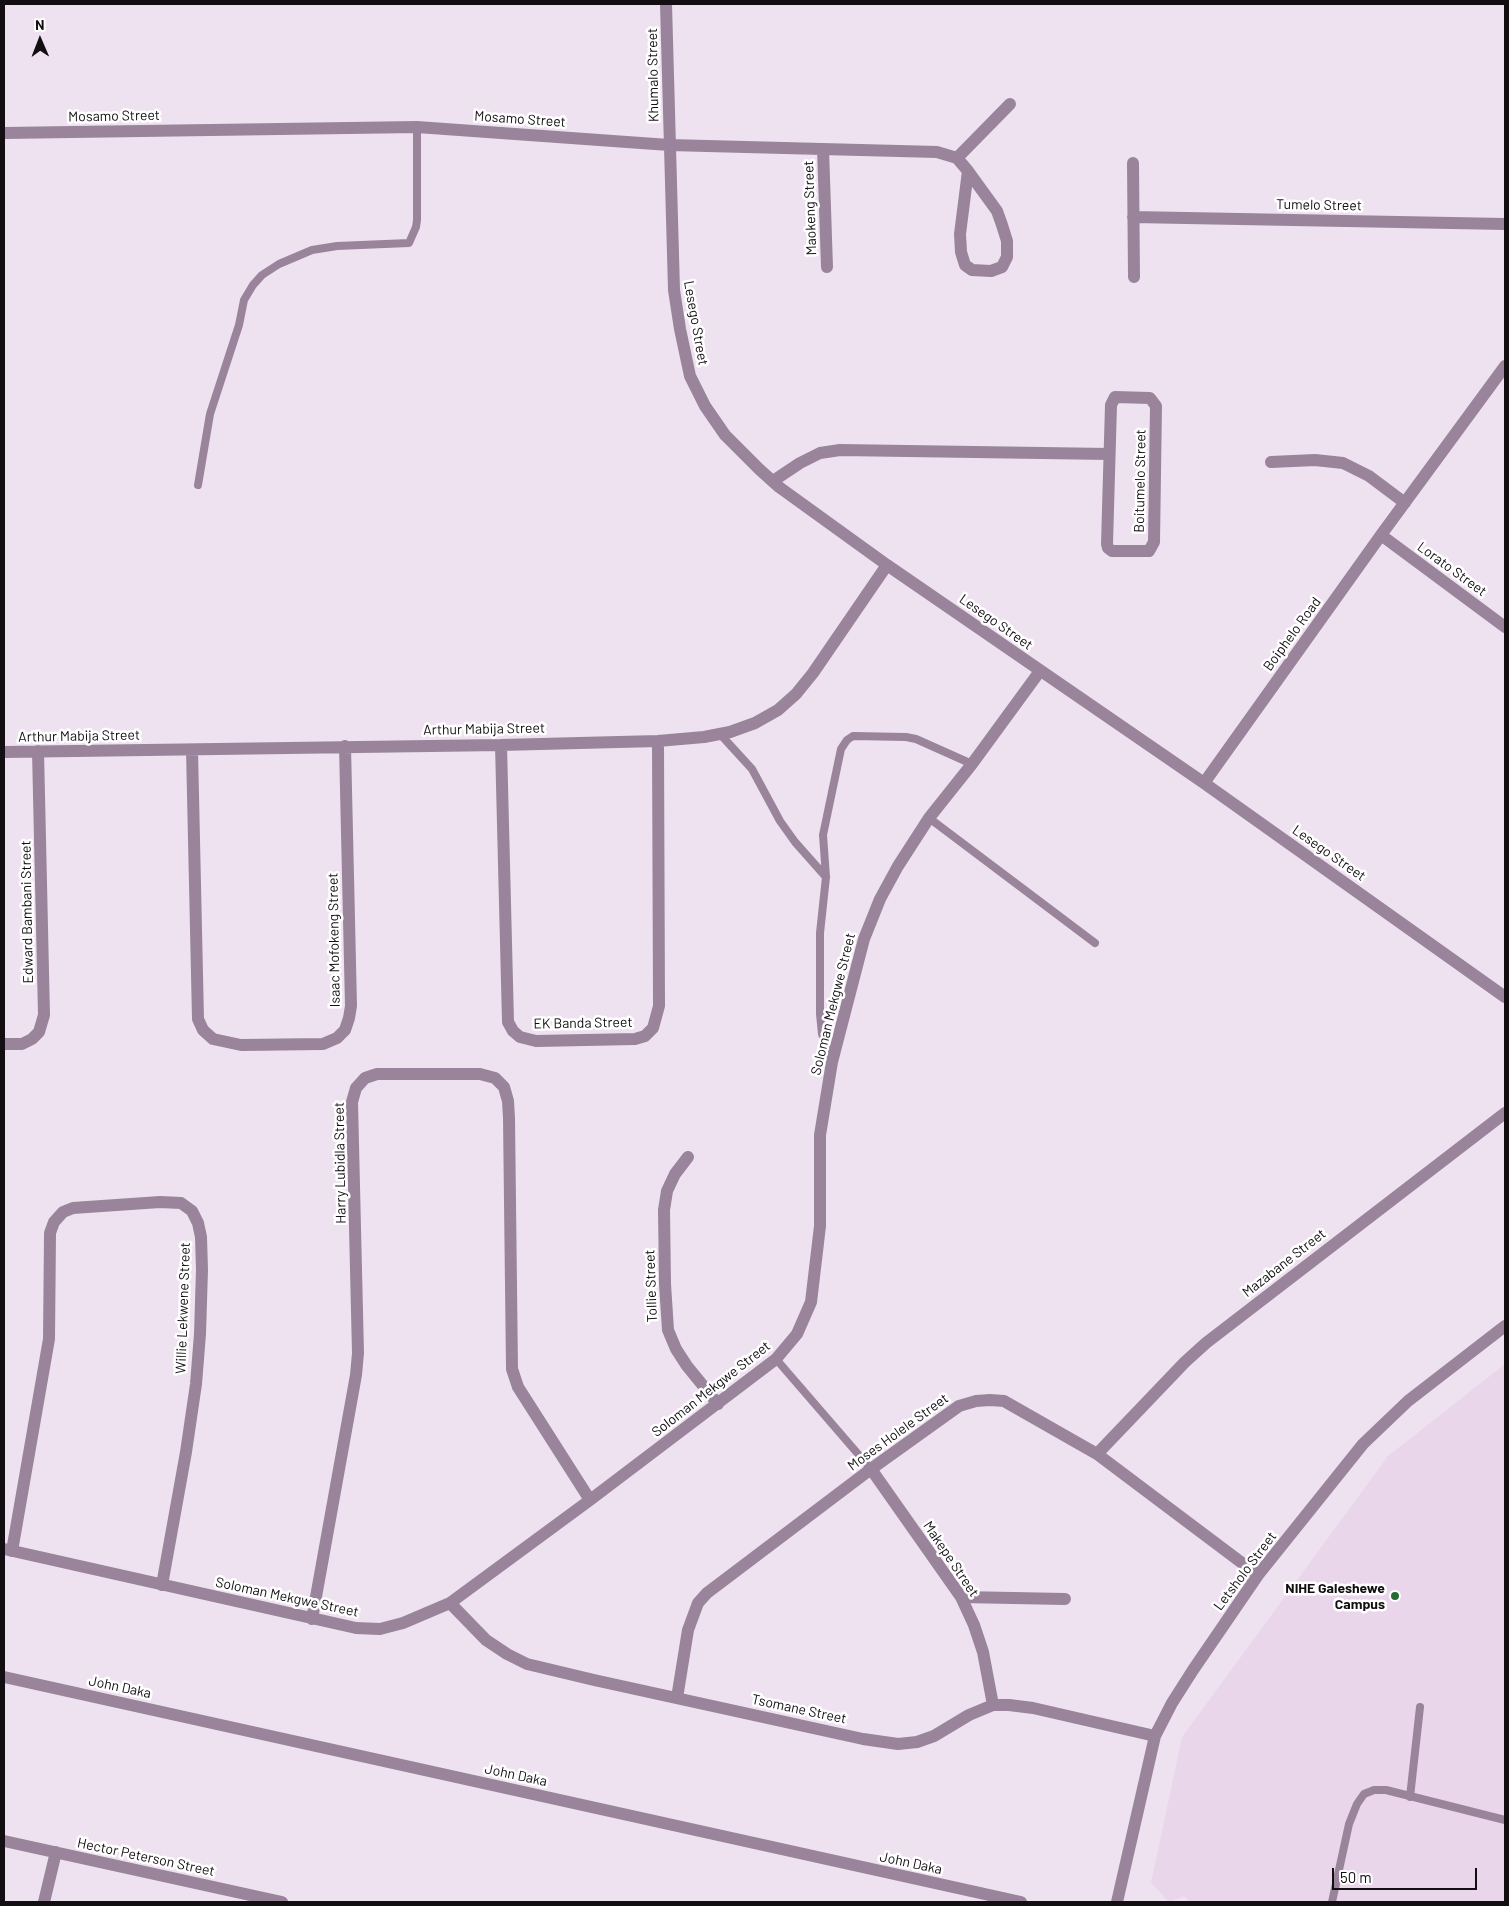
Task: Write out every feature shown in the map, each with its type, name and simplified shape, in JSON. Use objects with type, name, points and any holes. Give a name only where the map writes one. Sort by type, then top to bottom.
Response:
[{"type":"street","name":"Khumalo Street","points":[[666,4],[669,145]]},
{"type":"street","points":[[968,171],[960,234],[961,252],[965,264],[972,270],[991,271],[1002,267],[1006,257],[1007,241],[997,211],[968,171],[957,158],[1010,104]]},
{"type":"street","name":"Mosamo Street","points":[[4,133],[417,127],[669,145],[937,152],[957,158]]},
{"type":"street","name":"Lesego Street","points":[[669,145],[674,290],[690,376],[705,406],[738,449],[773,481],[887,565],[1204,783],[1505,996]]},
{"type":"street","name":"Maokeng Street","points":[[823,149],[827,267]]},
{"type":"street","points":[[1132,163],[1134,277]]},
{"type":"street","name":"Tumelo Street","points":[[1133,217],[1505,224]]},
{"type":"street","name":"Boiphelo Road","points":[[1204,783],[1380,535],[1505,366]]},
{"type":"street","name":"Boitumelo Street","points":[[1116,397],[1150,398],[1156,406],[1154,542],[1149,551],[1112,551],[1108,548],[1109,454],[1112,400],[1116,397]]},
{"type":"street","points":[[773,481],[800,463],[820,453],[840,450],[1109,454]]},
{"type":"street","points":[[1271,462],[1315,460],[1343,463],[1369,476],[1404,503]]},
{"type":"street","name":"Lorato Street","points":[[1380,535],[1505,627]]},
{"type":"street","name":"Arthur Mabija Street","points":[[4,752],[658,741],[704,738],[755,723],[778,710],[796,694],[813,673],[887,565]]},
{"type":"street","name":"Soloman Mekgwe Street","points":[[8,1550],[312,1619],[356,1628],[380,1629],[450,1603],[776,1359],[797,1334],[811,1302],[820,1226],[820,1135],[832,1062],[864,939],[880,899],[929,818],[972,764],[1040,671]]},
{"type":"street","name":"EK Banda Street","points":[[501,744],[508,1022],[513,1031],[520,1037],[536,1041],[625,1040],[645,1036],[653,1028],[660,1006],[658,741]]},
{"type":"street","name":"Isaac Mofokeng Street","points":[[192,750],[198,1019],[203,1030],[214,1039],[236,1044],[323,1044],[337,1038],[345,1030],[351,1006],[345,746]]},
{"type":"street","name":"Edward Bambani Street","points":[[4,1044],[22,1044],[32,1040],[39,1032],[44,1015],[38,751]]},
{"type":"street","name":"Harry Lubidla Street","points":[[312,1619],[358,1353],[352,1102],[356,1088],[365,1078],[377,1074],[480,1074],[496,1078],[504,1087],[508,1101],[509,1118],[512,1369],[518,1387],[590,1500]]},
{"type":"street","name":"Mazabane Street","points":[[1097,1454],[1185,1362],[1206,1343],[1505,1112]]},
{"type":"street","name":"Tollie Street","points":[[688,1157],[675,1174],[667,1191],[664,1210],[668,1330],[676,1349],[687,1366],[718,1404]]},
{"type":"street","name":"Willie Lekwene Street","points":[[8,1550],[49,1339],[50,1233],[54,1222],[63,1212],[73,1208],[160,1202],[181,1204],[192,1211],[198,1223],[201,1237],[200,1334],[196,1384],[162,1585]]},
{"type":"street","name":"Letsholo Street","points":[[1117,1902],[1156,1736],[1172,1703],[1193,1670],[1258,1575],[1363,1444],[1408,1401],[1505,1326]]},
{"type":"street","name":"Moses Holele Street","points":[[677,1698],[688,1630],[698,1603],[707,1593],[871,1469],[959,1406],[990,1400],[1004,1401],[1019,1408],[1097,1454],[1258,1575]]},
{"type":"street","name":"Makepe Street","points":[[871,1469],[961,1598],[974,1625],[983,1652],[992,1705]]},
{"type":"street","points":[[961,1598],[1065,1600]]},
{"type":"street","name":"Tsomane Street","points":[[450,1603],[486,1640],[507,1654],[528,1664],[863,1739],[898,1744],[918,1742],[934,1736],[969,1715],[992,1705],[1033,1708],[1156,1736]]},
{"type":"street","name":"John Daka","points":[[4,1677],[1021,1902]]},
{"type":"street","name":"Hector Peterson Street","points":[[4,1841],[282,1902]]},
{"type":"street","points":[[44,1902],[56,1852]]},
{"type":"lane","points":[[198,485],[210,414],[239,325],[244,300],[253,285],[262,275],[279,264],[312,250],[337,246],[409,242],[417,220],[417,127]]},
{"type":"lane","points":[[720,734],[752,769],[780,821],[795,842],[826,877]]},
{"type":"lane","points":[[832,1062],[822,1034],[820,1014],[820,934],[826,877],[823,835],[840,749],[853,736],[893,736],[916,739],[972,764]]},
{"type":"lane","points":[[929,818],[1095,943]]},
{"type":"lane","points":[[776,1359],[871,1469]]},
{"type":"lane","points":[[1410,1797],[1420,1707]]},
{"type":"lane","points":[[1332,1902],[1349,1824],[1357,1804],[1364,1794],[1374,1790],[1386,1790],[1505,1820]]},
{"type":"shaded area","name":"NIHE Galeshewe Campus","points":[[1505,1364],[1505,1902],[1190,1902],[1184,1896],[1169,1902],[1151,1883],[1182,1737],[1388,1456]]},
{"type":"place","name":"NIHE Galeshewe Campus","points":[[1395,1596]]}]
